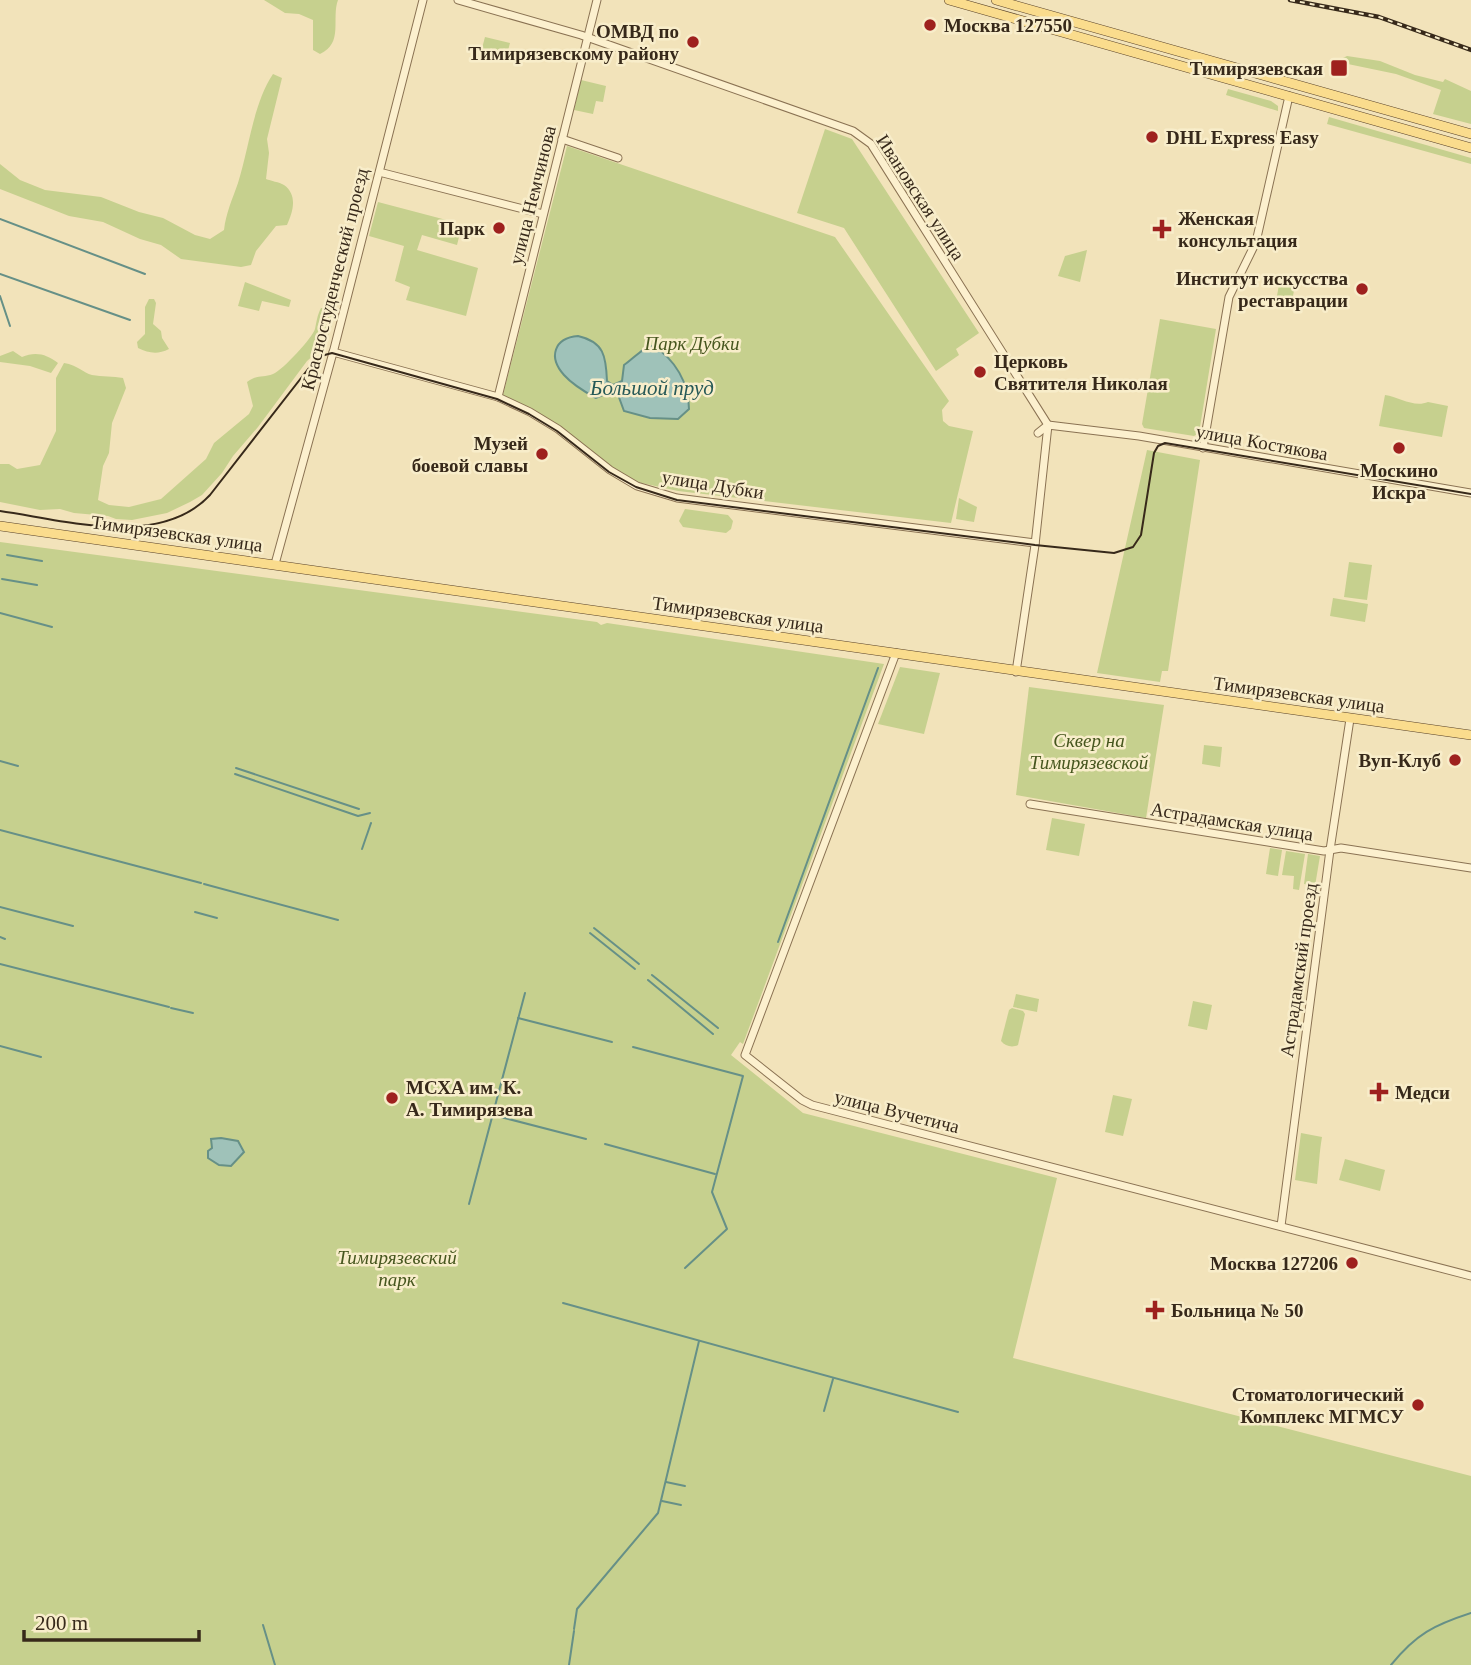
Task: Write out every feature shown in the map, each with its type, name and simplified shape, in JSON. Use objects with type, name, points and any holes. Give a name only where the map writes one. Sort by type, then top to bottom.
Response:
[{"type":"main road","points":[[949,0],[1471,148]]},
{"type":"main road","points":[[996,0],[1471,134]]},
{"type":"main road","name":"Тимирязевская улица","points":[[0,526],[1471,736]]},
{"type":"street","name":"Красностуденческий проезд","points":[[275,565],[333,352],[423,0]]},
{"type":"street","name":"Ивановская улица","points":[[458,0],[588,38],[853,131],[866,139],[1048,425]]},
{"type":"street","name":"улица Немчинова","points":[[498,397],[597,0]]},
{"type":"street","points":[[1203,448],[1229,297],[1256,242],[1289,96]]},
{"type":"street","points":[[562,139],[618,158]]},
{"type":"street","points":[[383,173],[543,214]]},
{"type":"street","name":"улица Дубки","points":[[333,352],[498,397],[558,429],[610,470],[636,486],[677,498],[1035,543]]},
{"type":"street","points":[[1038,433],[1048,425]]},
{"type":"street","points":[[1016,672],[1035,543],[1048,425]]},
{"type":"street","name":"улица Костякова","points":[[1048,425],[1132,435],[1471,493]]},
{"type":"street","name":"улица Вучетича","points":[[896,653],[745,1055],[812,1105],[1471,1276]]},
{"type":"street","name":"Астрадамский проезд","points":[[1281,1226],[1330,850],[1350,719]]},
{"type":"street","name":"Астрадамская улица","points":[[1030,804],[1324,851],[1341,848],[1471,867]]},
{"type":"green space","points":[[264,0],[338,0],[332,44],[320,54],[313,50],[313,20],[299,14],[285,13]]},
{"type":"green space","points":[[485,37],[510,43],[506,58],[481,52]]},
{"type":"green space","points":[[1347,56],[1380,61],[1415,75],[1443,82],[1445,79],[1471,91],[1471,124],[1433,114],[1441,90],[1396,74],[1343,63],[1343,58]]},
{"type":"green space","points":[[273,74],[282,78],[267,139],[269,153],[266,179],[288,189],[293,199],[292,209],[287,225],[276,226],[256,251],[251,265],[241,267],[181,259],[161,245],[140,239],[103,222],[69,216],[0,189],[0,164],[20,180],[45,190],[101,197],[163,218],[195,235],[210,239],[224,230],[256,113]]},
{"type":"green space","points":[[581,80],[606,86],[603,102],[596,101],[593,114],[574,110]]},
{"type":"green space","points":[[1228,89],[1271,101],[1278,106],[1278,111],[1226,95]]},
{"type":"green space","points":[[1329,117],[1471,158],[1471,164],[1327,124]]},
{"type":"green space","points":[[825,129],[852,139],[979,333],[956,349],[959,355],[936,371],[844,228],[797,213]]},
{"type":"green space","name":"Парк Дубки","points":[[567,146],[835,237],[949,401],[942,410],[943,421],[949,426],[973,431],[951,523],[678,491],[637,482],[611,467],[563,429],[503,395]]},
{"type":"green space","points":[[378,202],[454,222],[460,233],[457,245],[422,235],[417,250],[478,268],[466,316],[406,300],[410,287],[395,281],[404,246],[369,236]]},
{"type":"green space","points":[[1087,250],[1080,282],[1058,276],[1065,256]]},
{"type":"green space","points":[[1280,279],[1296,282],[1290,309],[1275,307]]},
{"type":"green space","points":[[245,282],[291,300],[289,307],[262,301],[259,311],[238,306]]},
{"type":"green space","points":[[149,299],[154,299],[156,303],[153,324],[161,331],[169,349],[157,353],[138,348],[137,342],[145,334],[145,307]]},
{"type":"green space","points":[[321,308],[327,308],[334,317],[323,347],[307,361],[222,473],[202,495],[167,513],[132,520],[60,509],[40,510],[0,502],[0,464],[9,464],[17,469],[40,465],[56,431],[56,378],[64,363],[92,375],[123,378],[126,388],[112,423],[109,453],[103,466],[98,500],[109,505],[129,507],[161,499],[206,459],[214,443],[249,414],[253,406],[247,382],[273,374],[290,360],[313,333]]},
{"type":"green space","points":[[1160,319],[1216,329],[1199,433],[1194,436],[1144,428],[1142,424]]},
{"type":"green space","points":[[13,351],[22,357],[41,354],[58,363],[51,373],[30,366],[0,362],[0,356]]},
{"type":"green space","points":[[1385,395],[1412,403],[1428,402],[1448,406],[1442,437],[1379,426]]},
{"type":"green space","points":[[1147,450],[1200,460],[1168,671],[1162,671],[1160,682],[1097,673]]},
{"type":"green space","points":[[959,498],[977,507],[974,522],[956,519]]},
{"type":"green space","points":[[685,509],[728,515],[733,521],[731,529],[726,533],[683,527],[679,521]]},
{"type":"green space","name":"Тимирязевский парк","points":[[0,542],[597,622],[601,625],[607,623],[884,664],[743,1044],[740,1042],[731,1055],[803,1113],[1057,1178],[1013,1358],[1471,1476],[1471,1665],[0,1665]]},
{"type":"green space","points":[[1349,562],[1372,565],[1367,600],[1344,597]]},
{"type":"green space","points":[[1333,598],[1368,604],[1365,622],[1330,616]]},
{"type":"green space","points":[[900,667],[940,673],[924,734],[878,724]]},
{"type":"green space","name":"Сквер на Тимирязевской","points":[[1029,687],[1164,705],[1146,818],[1016,795]]},
{"type":"green space","points":[[1204,745],[1222,747],[1220,767],[1202,764]]},
{"type":"green space","points":[[1052,818],[1085,824],[1079,856],[1046,850]]},
{"type":"green space","points":[[1270,848],[1282,850],[1278,876],[1266,874]]},
{"type":"green space","points":[[1286,851],[1305,854],[1299,890],[1293,889],[1294,876],[1282,875]]},
{"type":"green space","points":[[1308,854],[1320,856],[1315,886],[1304,884]]},
{"type":"green space","points":[[1016,994],[1039,999],[1037,1012],[1013,1007]]},
{"type":"green space","points":[[1193,1001],[1212,1005],[1207,1030],[1188,1026]]},
{"type":"green space","points":[[1012,1008],[1025,1014],[1018,1045],[1011,1046],[1001,1041],[1009,1010]]},
{"type":"green space","points":[[1113,1095],[1132,1099],[1123,1136],[1105,1132]]},
{"type":"green space","points":[[1301,1133],[1322,1137],[1317,1184],[1295,1180]]},
{"type":"green space","points":[[1345,1159],[1385,1170],[1380,1191],[1339,1180]]},
{"type":"water","name":"Большой пруд","points":[[578,336],[593,342],[602,351],[607,381],[613,385],[622,381],[624,365],[642,350],[653,346],[661,351],[674,365],[683,381],[689,409],[678,419],[650,418],[624,411],[617,392],[596,398],[583,390],[564,375],[555,355],[563,340]]},
{"type":"water","points":[[211,1139],[238,1141],[244,1152],[231,1166],[219,1165],[208,1158],[208,1151],[212,1148]]},
{"type":"waterway","points":[[0,219],[145,274]]},
{"type":"waterway","points":[[0,274],[130,320]]},
{"type":"waterway","points":[[0,296],[10,326]]},
{"type":"waterway","points":[[7,555],[42,561]]},
{"type":"waterway","points":[[2,579],[37,585]]},
{"type":"waterway","points":[[0,613],[52,627]]},
{"type":"waterway","points":[[778,942],[878,668]]},
{"type":"waterway","points":[[0,761],[18,766]]},
{"type":"waterway","points":[[236,768],[359,809]]},
{"type":"waterway","points":[[235,774],[358,816],[370,813]]},
{"type":"waterway","points":[[362,849],[371,823]]},
{"type":"waterway","points":[[0,830],[201,883]]},
{"type":"waterway","points":[[204,884],[338,920]]},
{"type":"waterway","points":[[0,907],[73,926]]},
{"type":"waterway","points":[[195,912],[217,918]]},
{"type":"waterway","points":[[594,928],[639,964]]},
{"type":"waterway","points":[[590,933],[635,969]]},
{"type":"waterway","points":[[0,937],[5,939]]},
{"type":"waterway","points":[[0,964],[169,1007]]},
{"type":"waterway","points":[[652,975],[718,1028]]},
{"type":"waterway","points":[[648,980],[713,1034]]},
{"type":"waterway","points":[[469,1204],[525,993]]},
{"type":"waterway","points":[[171,1008],[193,1013]]},
{"type":"waterway","points":[[518,1018],[612,1042]]},
{"type":"waterway","points":[[0,1046],[41,1057]]},
{"type":"waterway","points":[[633,1047],[743,1076],[712,1192],[727,1229],[685,1268]]},
{"type":"waterway","points":[[493,1115],[586,1139]]},
{"type":"waterway","points":[[605,1144],[715,1174]]},
{"type":"waterway","points":[[563,1303],[958,1412]]},
{"type":"waterway","points":[[574,1629],[577,1609],[658,1513],[699,1341]]},
{"type":"waterway","points":[[824,1411],[833,1379]]},
{"type":"waterway","points":[[666,1482],[685,1486]]},
{"type":"waterway","points":[[662,1501],[681,1505]]},
{"type":"waterway","points":[[1391,1665],[1409,1645],[1427,1632],[1471,1613]]},
{"type":"waterway","points":[[263,1625],[275,1665]]},
{"type":"waterway","points":[[569,1665],[574,1631]]},
{"type":"tram line","points":[[0,511],[110,527],[165,522],[189,512],[210,495],[312,364],[321,356],[332,353],[497,399],[557,431],[609,472],[636,487],[677,500],[1035,545],[1114,553],[1133,547],[1141,535],[1154,453],[1158,446],[1165,443],[1471,494]]},
{"type":"railway","points":[[1290,0],[1379,17],[1471,50]]},
{"type":"place","name":"Москва 127550","points":[[930,25]]},
{"type":"place","name":"ОМВД по Тимирязевскому району","points":[[693,42]]},
{"type":"place","name":"Тимирязевская","points":[[1339,68]]},
{"type":"place","name":"DHL Express Easy","points":[[1152,137]]},
{"type":"place","name":"Парк","points":[[499,228]]},
{"type":"place","name":"Женская консультация","points":[[1162,229]]},
{"type":"place","name":"Институт искусства реставрации","points":[[1362,289]]},
{"type":"place","name":"Церковь Святителя Николая","points":[[980,372]]},
{"type":"place","name":"Москино Искра","points":[[1399,448]]},
{"type":"place","name":"Музей боевой славы","points":[[542,454]]},
{"type":"place","name":"Вуп-Клуб","points":[[1455,760]]},
{"type":"place","name":"Медси","points":[[1379,1092]]},
{"type":"place","name":"МСХА им. К. А. Тимирязева","points":[[392,1098]]},
{"type":"place","name":"Москва 127206","points":[[1352,1263]]},
{"type":"place","name":"Больница № 50","points":[[1155,1310]]},
{"type":"place","name":"Стоматологический Комплекс МГМСУ","points":[[1418,1405]]}]
